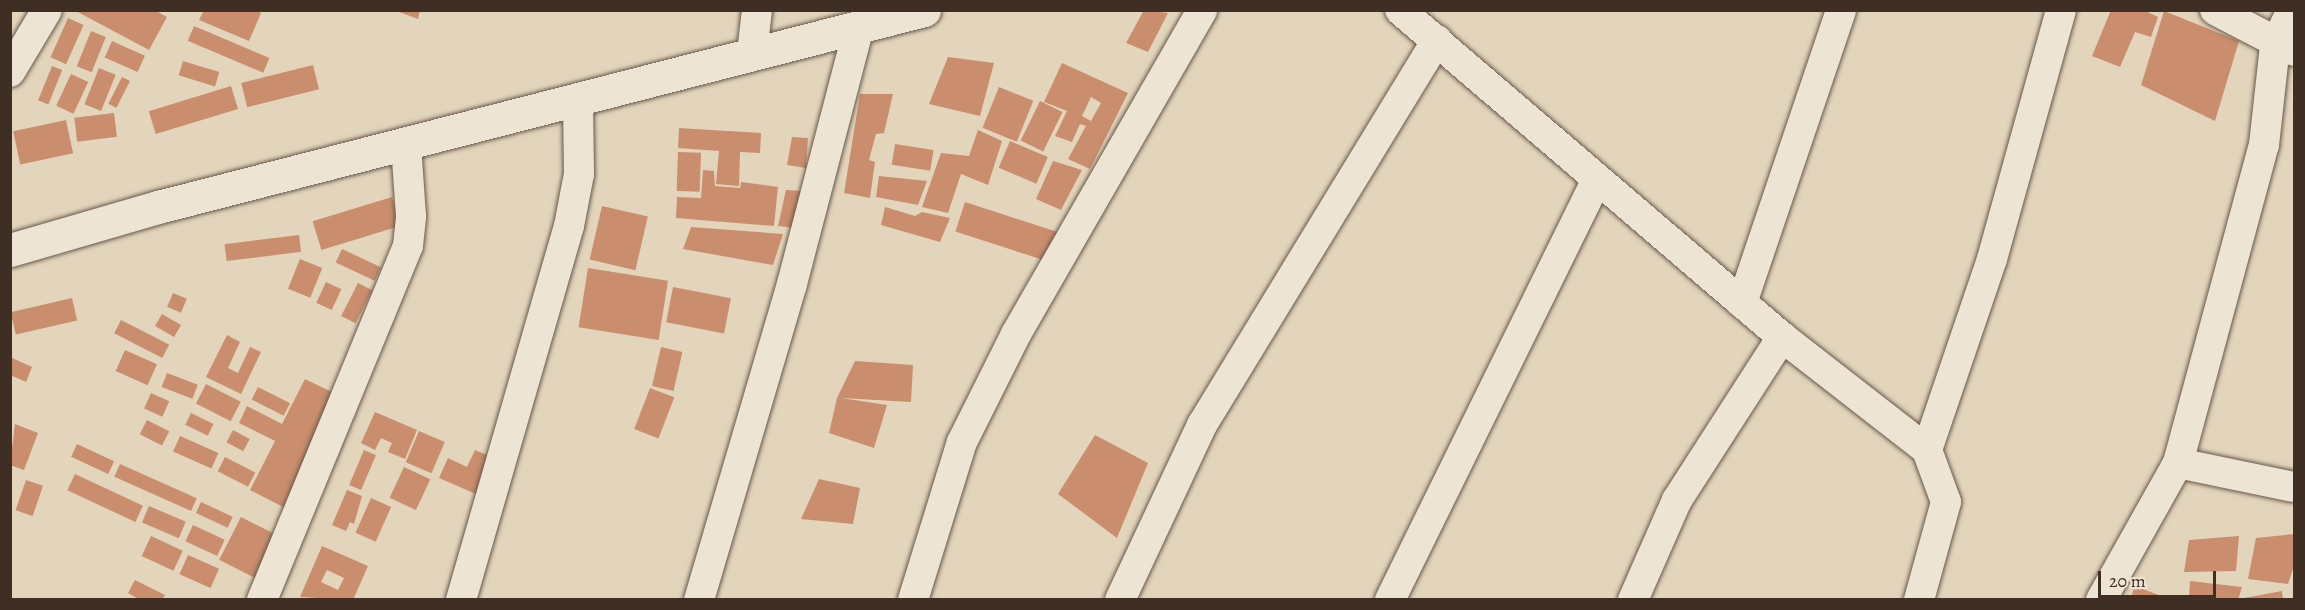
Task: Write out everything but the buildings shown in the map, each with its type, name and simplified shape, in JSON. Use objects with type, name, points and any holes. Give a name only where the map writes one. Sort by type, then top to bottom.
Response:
[{"type":"street","points":[[10,72],[47,10]]},
{"type":"street","points":[[753,53],[757,10]]},
{"type":"street","points":[[10,250],[158,207],[578,103],[753,53],[858,30],[924,10]]},
{"type":"street","points":[[913,600],[962,442],[1016,334],[1202,10]]},
{"type":"street","points":[[1400,10],[1782,337],[1927,450],[1947,502],[1919,600]]},
{"type":"street","points":[[1742,303],[1841,10]]},
{"type":"street","points":[[1927,450],[1992,260],[2061,10]]},
{"type":"street","points":[[2215,10],[2285,48]]},
{"type":"street","points":[[2101,600],[2178,463],[2264,145],[2292,10]]},
{"type":"street","points":[[699,600],[792,284],[858,30]]},
{"type":"street","points":[[1120,600],[1202,425],[1437,40]]},
{"type":"street","points":[[461,600],[569,226],[579,174],[578,103]]},
{"type":"street","points":[[262,600],[408,246],[411,216],[406,146]]},
{"type":"street","points":[[1390,600],[1597,180]]},
{"type":"street","points":[[1633,600],[1677,500],[1782,337]]},
{"type":"street","points":[[2178,463],[2295,487]]}]
